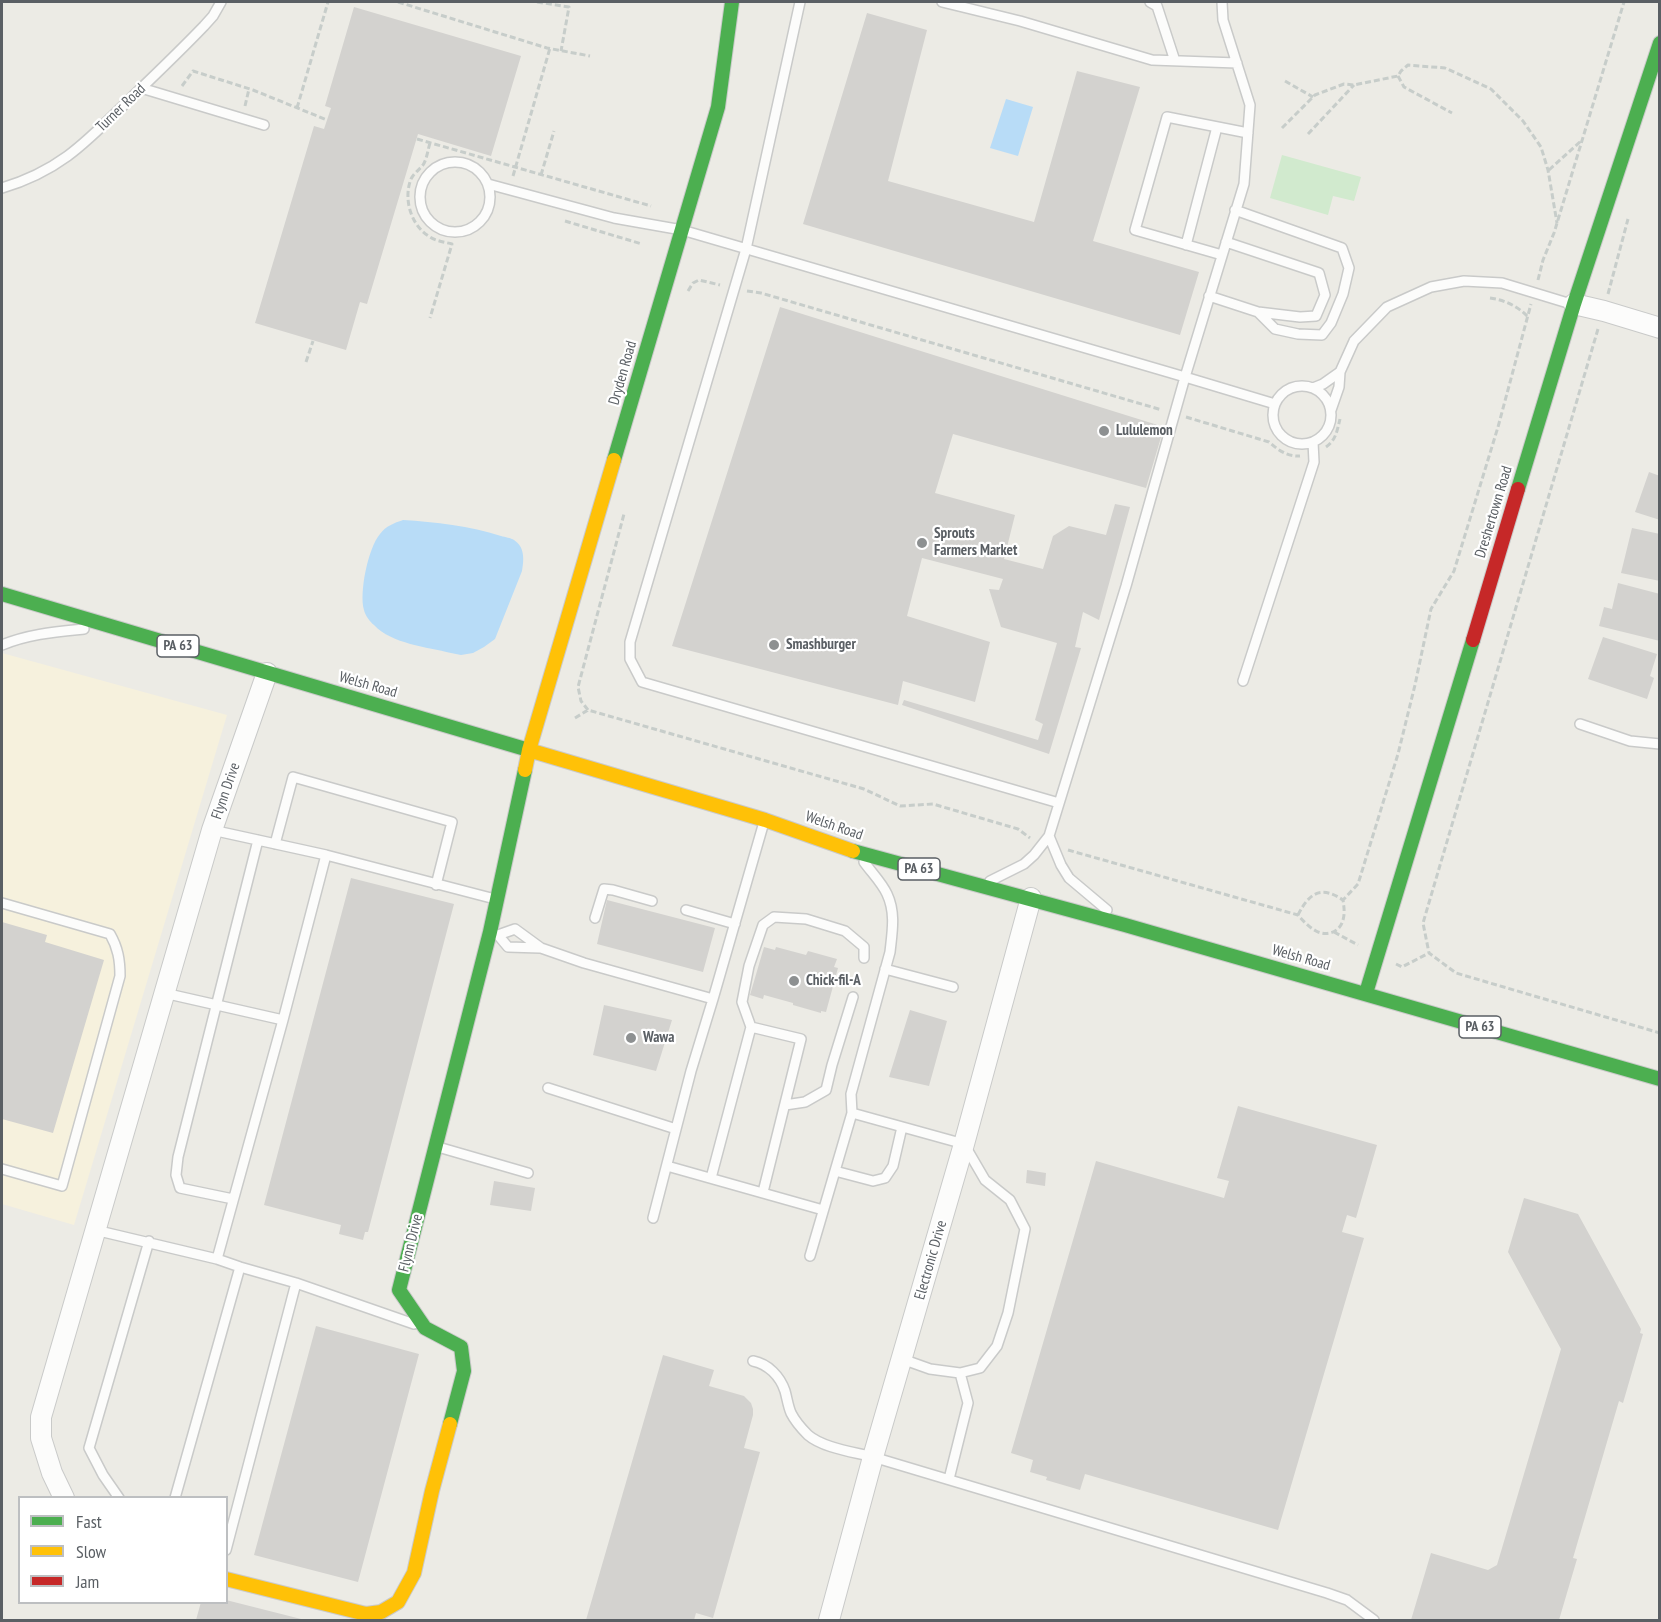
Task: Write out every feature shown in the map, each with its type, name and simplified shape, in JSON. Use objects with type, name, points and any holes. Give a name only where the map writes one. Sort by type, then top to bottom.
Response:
[{"type":"main road","name":"Dryden Road","points":[[529,750],[718,107],[732,2]]},
{"type":"main road","name":"Dreshertown Road","points":[[1366,993],[1574,304],[1659,43]]},
{"type":"main road","name":"Welsh Road","points":[[2,594],[765,820],[857,852],[1030,898],[1366,993],[1659,1079]]},
{"type":"main road","name":"Flynn Drive","points":[[228,1579],[366,1614],[381,1612],[398,1602],[414,1574],[432,1491],[464,1371],[461,1347],[425,1328],[399,1290],[494,934],[497,900],[529,750]]},
{"type":"street","points":[[1574,304],[1659,328]]},
{"type":"street","name":"Flynn Drive","points":[[64,1496],[43,1447],[41,1417],[212,831],[267,673]]},
{"type":"street","name":"Electronic Drive","points":[[829,1620],[873,1457],[964,1144],[1030,898]]},
{"type":"lane","name":"Turner Road","points":[[2,188],[49,170],[83,146],[213,16],[221,2]]},
{"type":"lane","points":[[800,2],[746,249],[630,642],[630,659],[642,682],[1059,803]]},
{"type":"lane","points":[[942,2],[1020,21],[1152,60],[1237,63]]},
{"type":"lane","points":[[1150,2],[1157,6],[1175,61]]},
{"type":"lane","points":[[982,885],[1024,864],[1049,836],[1126,585],[1185,377],[1244,183],[1250,105],[1224,20],[1222,2]]},
{"type":"lane","points":[[141,88],[264,125]]},
{"type":"lane","points":[[1222,255],[1135,230],[1167,117],[1248,133]]},
{"type":"lane","points":[[1186,245],[1217,127]]},
{"type":"lane","points":[[488,184],[489,207],[477,225],[467,231],[455,233],[434,226],[425,218],[420,207],[419,195],[422,183],[429,174],[438,166],[449,162],[461,162],[472,166],[482,174],[488,184],[614,218],[682,230],[1275,404]]},
{"type":"lane","points":[[1236,210],[1342,248],[1349,268],[1343,294],[1331,323],[1322,335],[1298,334],[1275,329],[1258,312]]},
{"type":"lane","points":[[1209,296],[1258,312],[1299,317],[1317,316],[1325,295],[1319,273],[1226,242]]},
{"type":"lane","points":[[1331,410],[1321,393],[1313,388],[1295,387],[1279,396],[1273,414],[1274,423],[1278,432],[1285,439],[1294,443],[1304,444],[1322,437],[1331,420],[1331,410],[1339,387],[1340,372],[1354,341],[1387,307],[1431,287],[1464,281],[1502,283],[1574,304]]},
{"type":"lane","points":[[1313,388],[1340,372]]},
{"type":"lane","points":[[1243,681],[1314,462],[1313,442]]},
{"type":"lane","points":[[2,645],[20,638],[55,632],[113,627]]},
{"type":"lane","points":[[1580,724],[1630,741],[1659,744]]},
{"type":"lane","points":[[275,844],[293,777],[452,822],[436,885]]},
{"type":"lane","points":[[653,1218],[691,1071],[765,820]]},
{"type":"lane","points":[[212,831],[326,855],[497,900]]},
{"type":"lane","points":[[1049,836],[1069,878],[1125,925]]},
{"type":"lane","points":[[233,1199],[180,1188],[176,1175],[178,1157],[258,840]]},
{"type":"lane","points":[[810,1256],[852,1113],[851,1094],[890,952],[893,929],[892,908],[887,893],[857,852]]},
{"type":"lane","points":[[217,1259],[326,855]]},
{"type":"lane","points":[[595,918],[604,889],[652,901]]},
{"type":"lane","points":[[2,903],[110,934],[118,947],[120,963],[120,976],[63,1186],[2,1169]]},
{"type":"lane","points":[[686,910],[735,924]]},
{"type":"lane","points":[[711,1178],[751,1027],[742,1002],[749,966],[763,925],[774,917],[806,919],[845,932],[864,947],[864,958]]},
{"type":"lane","points":[[494,934],[514,929],[541,948],[584,963],[713,999]]},
{"type":"lane","points":[[494,934],[508,947],[541,948]]},
{"type":"lane","points":[[885,969],[952,987]]},
{"type":"lane","points":[[164,993],[283,1020]]},
{"type":"lane","points":[[785,1105],[805,1102],[826,1090],[853,997]]},
{"type":"lane","points":[[751,1027],[801,1039],[763,1192]]},
{"type":"lane","points":[[548,1088],[676,1129]]},
{"type":"lane","points":[[852,1113],[964,1144],[985,1180],[1010,1200],[1025,1229],[1008,1313],[997,1346],[980,1368],[960,1373],[930,1369],[902,1359]]},
{"type":"lane","points":[[835,1171],[873,1181],[885,1178],[892,1166],[902,1127]]},
{"type":"lane","points":[[436,1147],[528,1173]]},
{"type":"lane","points":[[667,1166],[823,1210]]},
{"type":"lane","points":[[96,1230],[217,1259],[296,1283],[425,1328]]},
{"type":"lane","points":[[117,1496],[89,1448],[149,1241]]},
{"type":"lane","points":[[175,1496],[240,1267]]},
{"type":"lane","points":[[228,1542],[296,1283]]},
{"type":"lane","points":[[753,1361],[763,1363],[779,1379],[785,1391],[790,1412],[817,1441],[1327,1593],[1347,1600],[1374,1620]]},
{"type":"lane","points":[[949,1479],[968,1403],[960,1373]]},
{"type":"path","points":[[297,108],[328,2]]},
{"type":"path","points":[[398,2],[550,48],[590,56]]},
{"type":"path","points":[[537,2],[569,8],[561,51]]},
{"type":"path","points":[[509,189],[550,48]]},
{"type":"path","points":[[1282,128],[1313,97],[1344,84],[1354,85],[1398,76],[1408,65],[1445,68],[1491,89],[1523,121],[1541,147],[1548,170],[1557,225]]},
{"type":"path","points":[[173,98],[193,71],[231,82],[327,120]]},
{"type":"path","points":[[1398,76],[1404,87],[1452,113]]},
{"type":"path","points":[[1285,81],[1313,97]]},
{"type":"path","points":[[1308,134],[1354,85]]},
{"type":"path","points":[[540,175],[555,131]]},
{"type":"path","points":[[417,139],[651,206]]},
{"type":"path","points":[[1548,170],[1584,139]]},
{"type":"path","points":[[430,142],[424,164],[413,176],[410,184],[411,213],[414,221],[425,234],[452,244],[430,318]]},
{"type":"path","points":[[555,218],[642,244]]},
{"type":"path","points":[[1628,219],[1604,311],[1423,923],[1429,953],[1456,973],[1659,1034]]},
{"type":"path","points":[[685,296],[693,284],[699,280],[735,289]]},
{"type":"path","points":[[761,293],[1162,410]]},
{"type":"path","points":[[306,362],[313,340]]},
{"type":"path","points":[[588,710],[581,701],[578,687],[624,515]]},
{"type":"path","points":[[1298,915],[1314,894],[1323,892],[1334,894],[1343,900]]},
{"type":"shaded area","points":[[2,653],[227,715],[74,1225],[2,1204]]},
{"type":"green space","points":[[1282,155],[1361,177],[1354,201],[1333,196],[1328,215],[1270,198]]},
{"type":"water","points":[[1006,99],[1033,107],[1018,156],[990,148]]},
{"type":"water","points":[[403,520],[440,523],[477,530],[511,539],[520,546],[523,558],[522,571],[495,639],[484,647],[473,653],[461,655],[421,647],[390,637],[372,624],[368,618],[364,610],[363,593],[372,549],[382,531]]},
{"type":"building","points":[[354,7],[521,56],[491,156],[418,134],[367,304],[360,302],[346,350],[255,323],[314,126],[324,129],[331,108],[325,106]]},
{"type":"building","points":[[867,13],[927,30],[888,181],[1034,222],[1077,71],[1140,87],[1093,241],[1199,272],[1180,335],[803,224]]},
{"type":"building","points":[[780,307],[1164,427],[1146,488],[953,434],[935,493],[1015,515],[1004,559],[1043,569],[1053,536],[1069,526],[1106,535],[1115,504],[1130,507],[1099,620],[1083,612],[1075,647],[1081,648],[1049,754],[902,705],[904,700],[1038,740],[1043,724],[1035,720],[1057,643],[1001,627],[989,589],[999,590],[1003,579],[922,558],[907,616],[990,642],[975,702],[903,681],[898,705],[672,646]]},
{"type":"building","points":[[1649,472],[1660,476],[1660,520],[1635,512]]},
{"type":"building","points":[[1632,528],[1660,534],[1660,581],[1621,573]]},
{"type":"building","points":[[1618,583],[1660,594],[1660,641],[1599,626],[1604,607],[1612,609]]},
{"type":"building","points":[[1603,637],[1657,654],[1650,676],[1654,678],[1647,699],[1588,679]]},
{"type":"building","points":[[351,878],[454,904],[368,1232],[365,1232],[363,1240],[339,1234],[341,1225],[264,1205]]},
{"type":"building","points":[[607,900],[715,928],[703,972],[597,944]]},
{"type":"building","points":[[2,922],[47,935],[45,942],[104,960],[53,1133],[2,1119]]},
{"type":"building","name":"Chick-fil-A","points":[[764,947],[775,950],[776,947],[806,955],[808,951],[837,959],[834,967],[838,968],[826,1012],[821,1011],[821,1013],[764,995],[763,999],[750,995]]},
{"type":"building","points":[[604,1005],[672,1020],[656,1071],[593,1055]]},
{"type":"building","points":[[910,1010],[947,1021],[929,1086],[889,1077]]},
{"type":"building","points":[[1238,1106],[1377,1145],[1356,1218],[1347,1215],[1342,1232],[1364,1238],[1278,1530],[1085,1474],[1080,1490],[1046,1480],[1047,1477],[1030,1472],[1033,1460],[1011,1453],[1096,1161],[1224,1198],[1229,1181],[1217,1178]]},
{"type":"building","points":[[1027,1170],[1046,1173],[1045,1186],[1026,1183]]},
{"type":"building","points":[[494,1181],[535,1188],[531,1211],[490,1205]]},
{"type":"building","points":[[1524,1198],[1578,1214],[1641,1329],[1640,1333],[1643,1334],[1623,1403],[1619,1401],[1573,1558],[1577,1559],[1559,1620],[1411,1620],[1431,1553],[1488,1570],[1497,1565],[1561,1349],[1508,1252]]},
{"type":"building","points":[[316,1326],[419,1354],[358,1582],[254,1555]]},
{"type":"building","points":[[663,1355],[714,1370],[709,1386],[744,1396],[753,1409],[744,1448],[760,1452],[713,1618],[696,1613],[694,1620],[586,1620]]},
{"type":"building","points":[[228,1601],[305,1620],[196,1620],[200,1604],[228,1604]]},
{"type":"traffic: fast","points":[[614,460],[718,107],[732,2]]},
{"type":"traffic: fast","points":[[1518,489],[1574,304],[1660,43]]},
{"type":"traffic: fast","points":[[2,594],[532,751]]},
{"type":"traffic: fast","points":[[1366,993],[1473,640]]},
{"type":"traffic: fast","points":[[450,1424],[464,1371],[461,1347],[425,1328],[399,1290],[490,932],[525,770]]},
{"type":"traffic: fast","points":[[853,851],[1125,925],[1660,1079]]},
{"type":"traffic: slow","points":[[525,770],[614,460]]},
{"type":"traffic: slow","points":[[532,751],[765,820],[853,851]]},
{"type":"traffic: slow","points":[[228,1580],[366,1614],[381,1612],[398,1602],[414,1573],[450,1424]]},
{"type":"traffic: jam","points":[[1473,640],[1518,489]]},
{"type":"place","name":"Lululemon","points":[[1104,431]]},
{"type":"place","name":"Sprouts Farmers Market","points":[[922,543]]},
{"type":"place","name":"Smashburger","points":[[774,645]]},
{"type":"place","name":"Chick-fil-A","points":[[794,981]]},
{"type":"place","name":"Wawa","points":[[631,1038]]}]
